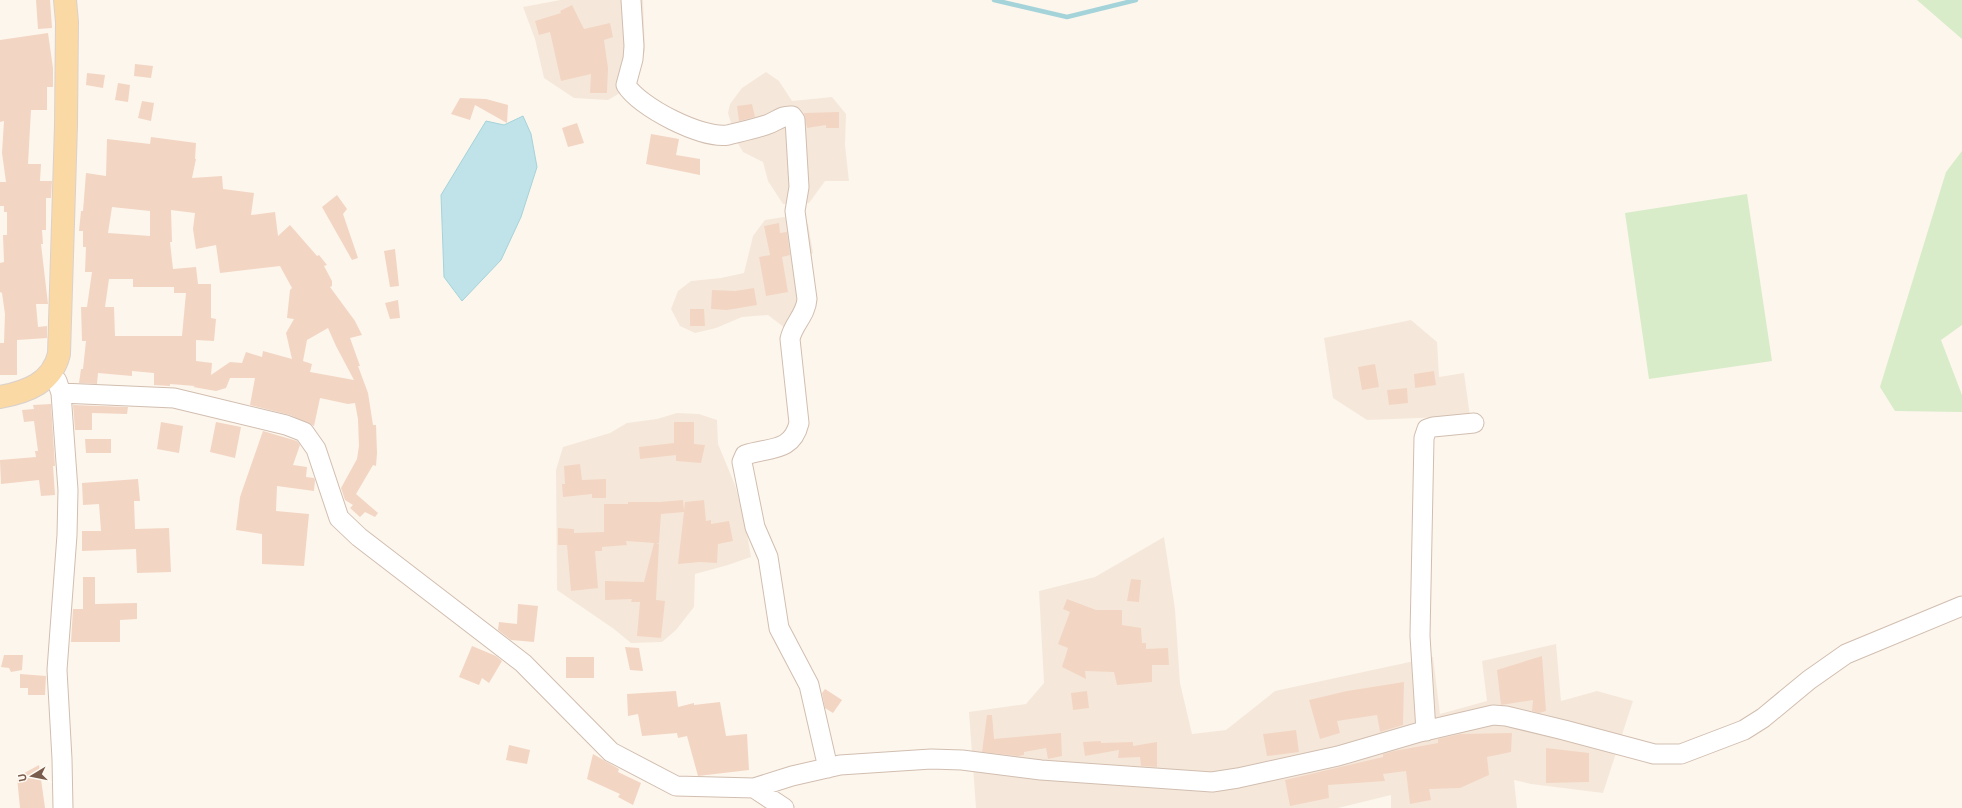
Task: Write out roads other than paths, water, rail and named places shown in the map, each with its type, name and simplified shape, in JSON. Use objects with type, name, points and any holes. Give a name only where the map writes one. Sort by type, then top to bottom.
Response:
[{"type":"main road","points":[[0,397],[15,394],[36,386],[53,369],[57,362],[60,344],[66,125],[67,22],[65,0]]},
{"type":"street","points":[[631,0],[634,46],[633,59],[626,85],[647,106],[683,125],[715,135],[730,134],[767,125],[784,116],[792,116],[795,120],[799,184],[795,211],[807,299],[805,312],[791,334],[790,339],[799,424],[795,433],[787,444],[777,448],[745,455],[742,462],[755,527],[768,557],[779,628],[809,685],[828,768]]},
{"type":"street","points":[[53,369],[62,393],[68,490],[67,535],[57,670],[62,759],[62,808]]},
{"type":"street","points":[[62,393],[174,398],[286,425],[304,432],[316,449],[339,518],[359,537],[523,663],[611,752],[676,786],[754,788],[792,776],[840,765],[916,760],[962,760],[1041,770],[1212,782],[1238,778],[1338,756],[1426,731],[1493,715],[1564,730],[1654,754],[1681,754],[1744,730],[1763,718],[1809,680],[1846,654],[1962,606]]},
{"type":"street","points":[[1426,731],[1420,636],[1424,438],[1427,429],[1432,427],[1474,423]]},
{"type":"street","points":[[754,788],[784,808]]},
{"type":"water","points":[[523,116],[531,134],[537,167],[521,217],[501,260],[462,301],[444,277],[441,195],[486,121],[504,125]]},
{"type":"waterway","points":[[994,0],[1067,17],[1136,0]]}]
